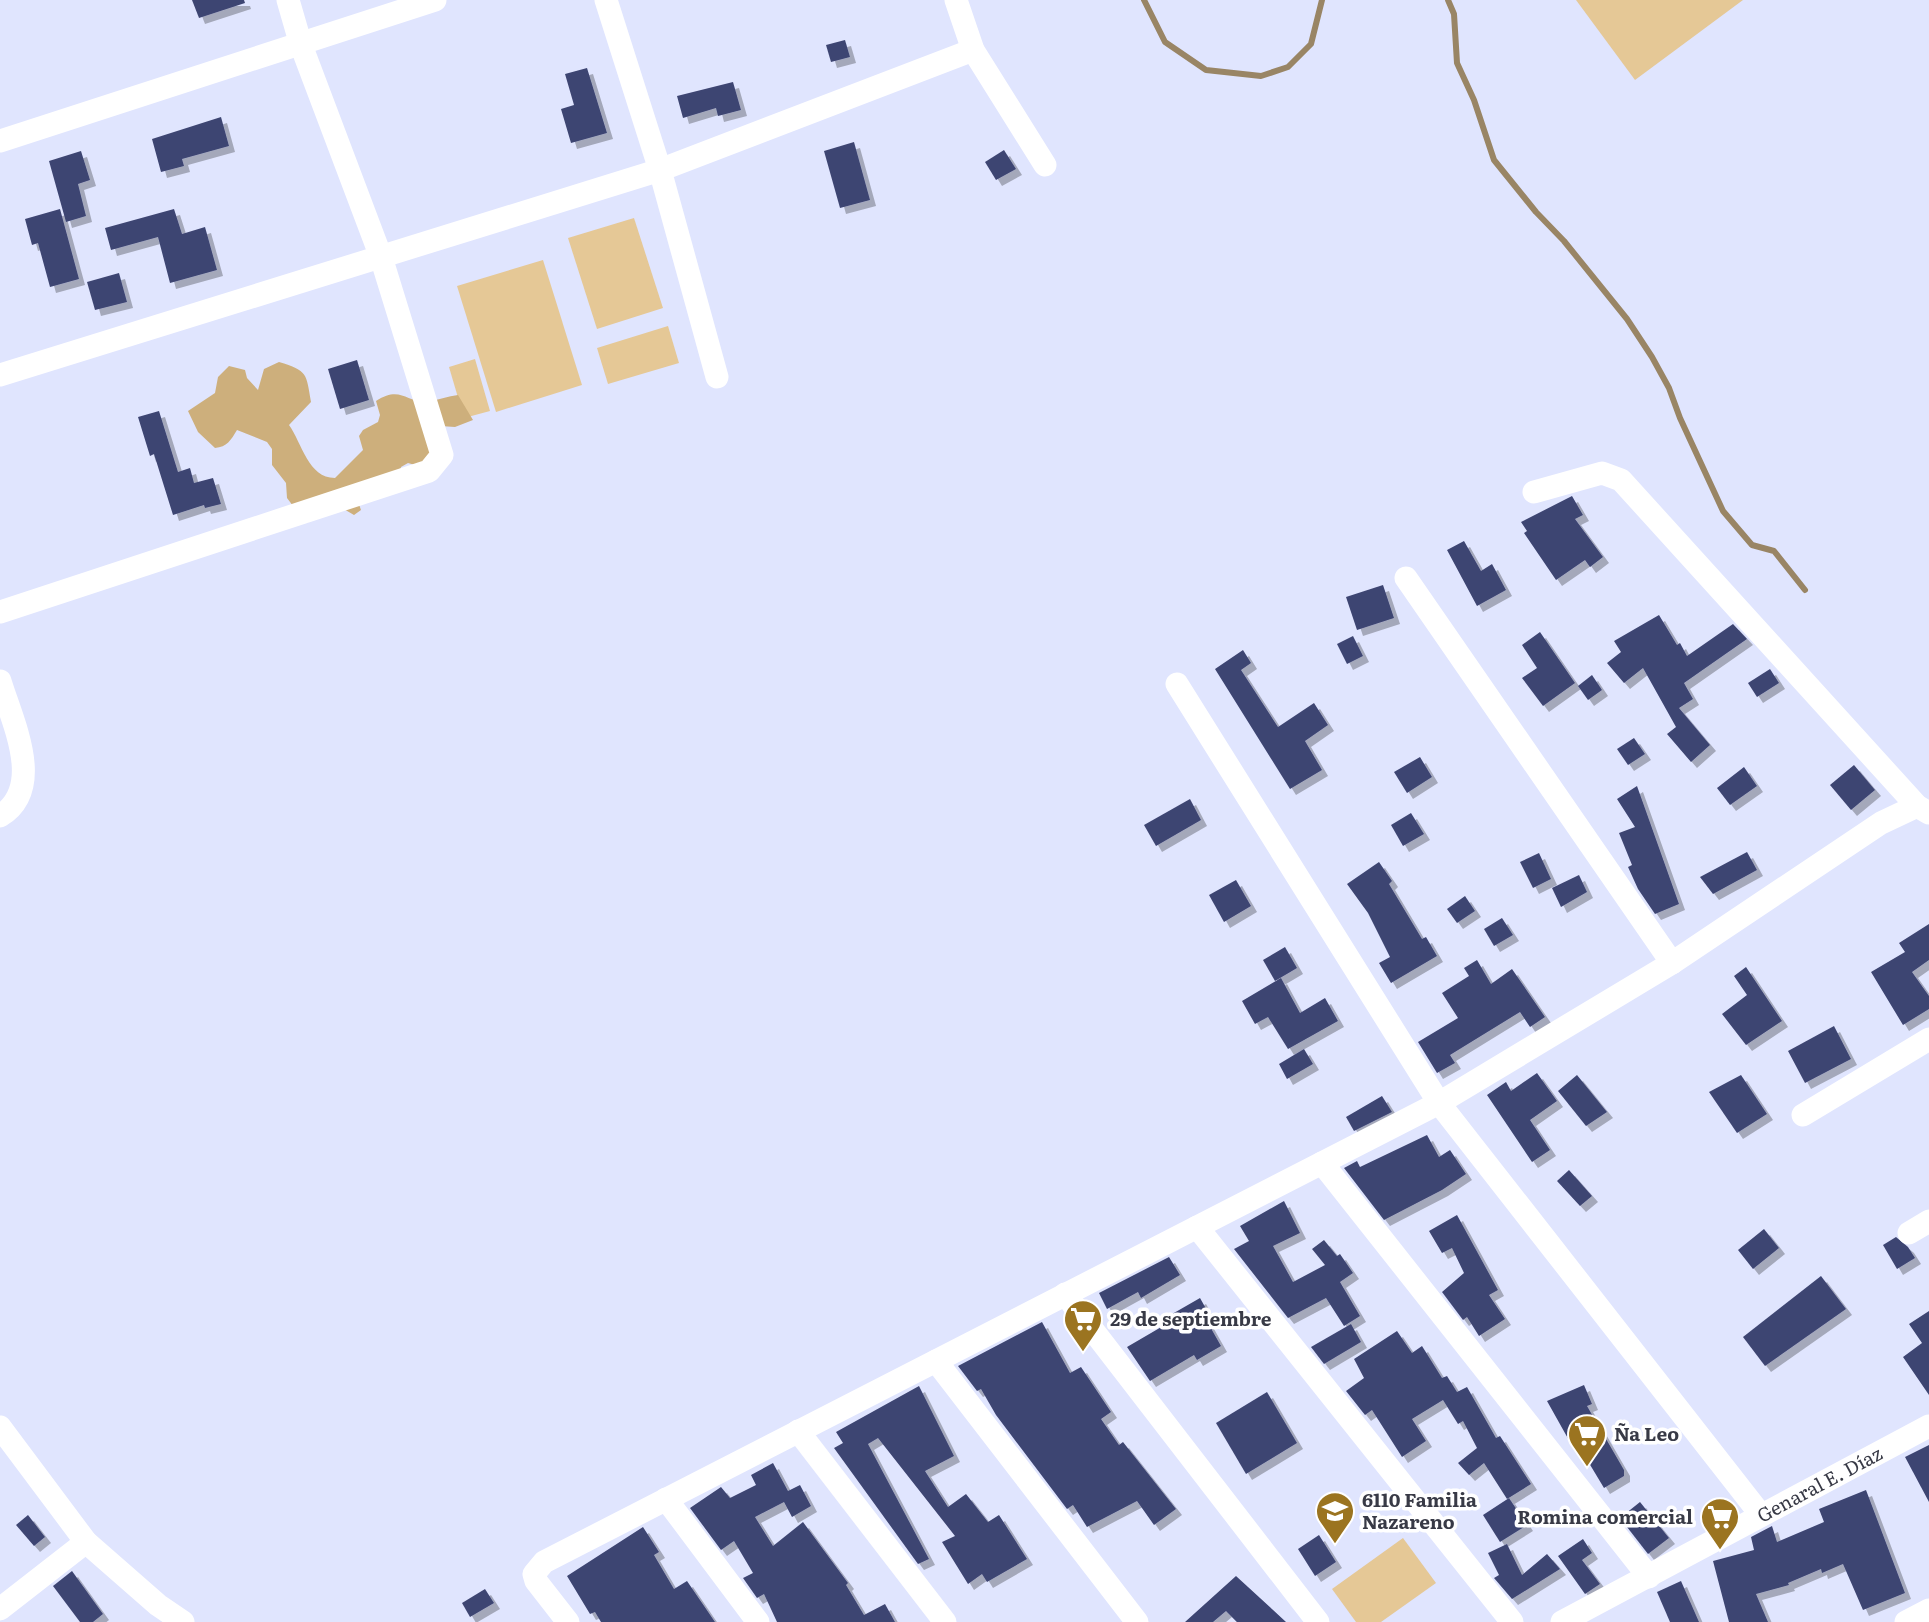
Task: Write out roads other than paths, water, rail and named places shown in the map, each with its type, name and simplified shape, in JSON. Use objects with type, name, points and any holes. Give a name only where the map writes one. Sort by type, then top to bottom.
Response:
[{"type":"street","points":[[0,612],[434,467],[443,449],[381,257],[301,45],[288,0]]},
{"type":"street","points":[[0,141],[435,0]]},
{"type":"street","points":[[606,0],[660,170],[718,377]]},
{"type":"street","points":[[956,0],[973,50],[1045,165]]},
{"type":"street","points":[[0,375],[660,170],[973,50]]},
{"type":"street","points":[[568,1622],[537,1581],[534,1574],[537,1567],[1439,1103],[1672,962],[1881,822],[1923,809],[1621,480],[1602,473],[1534,492]]},
{"type":"street","points":[[1406,578],[1672,962]]},
{"type":"street","points":[[0,681],[24,773],[19,798],[12,809],[0,816]]},
{"type":"street","points":[[1177,684],[1439,1103],[1761,1515]]},
{"type":"street","points":[[1803,1115],[1929,1039]]},
{"type":"street","points":[[1322,1163],[1649,1577]]},
{"type":"street","points":[[1197,1227],[1512,1622]]},
{"type":"street","points":[[1065,1294],[1318,1622]]},
{"type":"street","points":[[936,1361],[1138,1622]]},
{"type":"street","name":"Genaral E. Díaz","points":[[1563,1622],[1929,1426]]},
{"type":"street","points":[[0,1427],[86,1542],[139,1590],[183,1622]]},
{"type":"street","points":[[798,1431],[945,1622]]},
{"type":"street","points":[[666,1499],[758,1622]]},
{"type":"street","points":[[0,1609],[86,1542]]},
{"type":"street","points":[[1906,1622],[1929,1610]]},
{"type":"waterway","points":[[1144,0],[1165,42],[1206,70],[1261,76],[1288,67],[1311,44],[1322,0]]},
{"type":"waterway","points":[[1448,0],[1454,14],[1457,63],[1474,100],[1494,160],[1627,319],[1652,357],[1669,388],[1723,511],[1752,545],[1774,551],[1805,590]]},
{"type":"place","name":"29 de septiembre","points":[[1083,1353]]},
{"type":"place","name":"Ña Leo","points":[[1587,1468]]},
{"type":"place","name":"6110 Familia Nazareno","points":[[1335,1545]]},
{"type":"place","name":"Romina comercial","points":[[1720,1551]]}]
